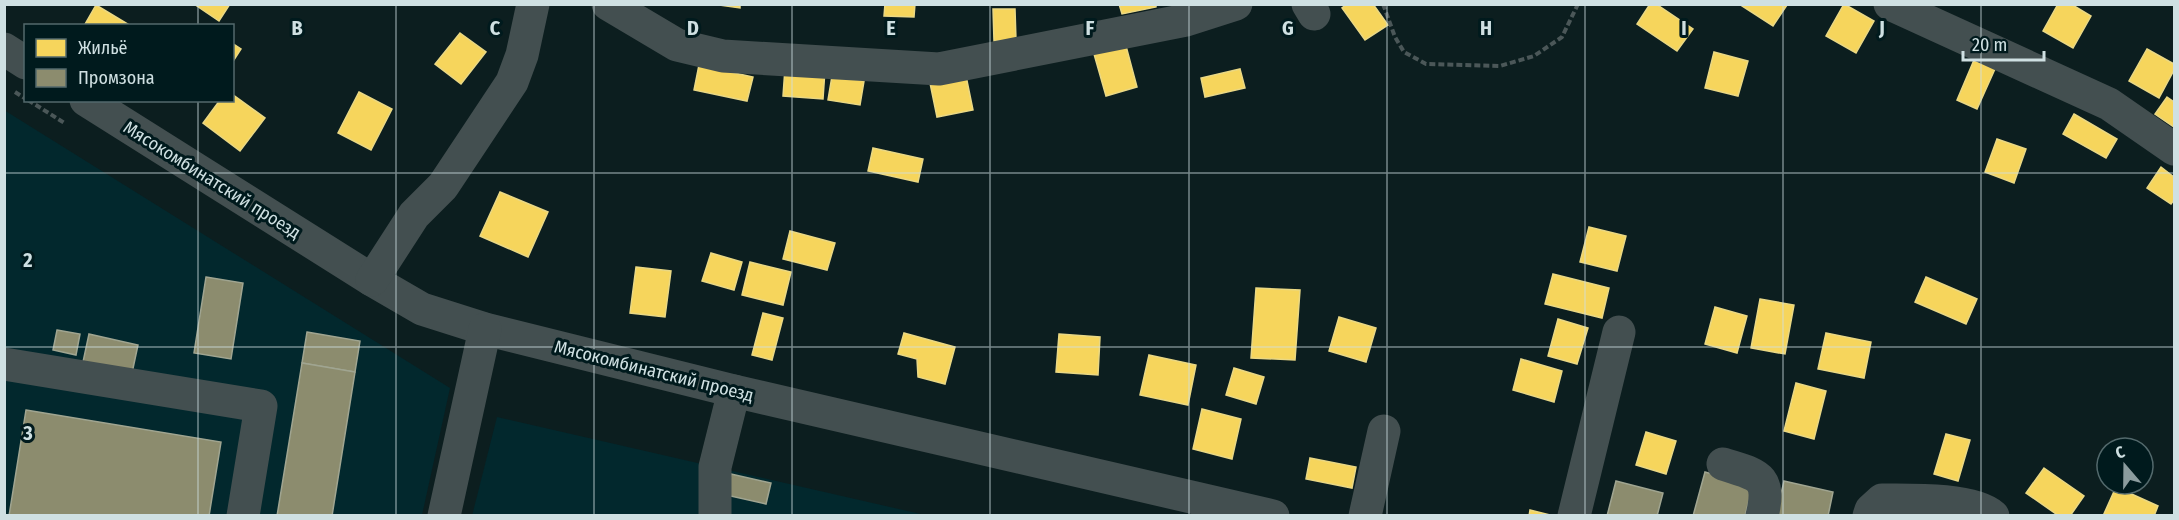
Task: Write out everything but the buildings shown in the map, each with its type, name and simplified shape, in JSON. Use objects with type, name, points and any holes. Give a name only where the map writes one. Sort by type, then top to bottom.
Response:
[{"type":"street","points":[[372,280],[414,215],[443,186],[513,82],[522,56],[533,4]]},
{"type":"street","points":[[608,4],[677,45],[723,56],[939,69],[1186,20],[1236,4]]},
{"type":"street","points":[[1890,4],[2109,104],[2175,149]]},
{"type":"street","points":[[4,49],[24,62]]},
{"type":"street","name":"Мясокомбинатский проезд","points":[[89,102],[422,309],[485,329],[735,391],[1273,516]]},
{"type":"street","points":[[444,516],[485,329]]},
{"type":"street","points":[[1574,516],[1619,332]]},
{"type":"street","points":[[4,364],[261,406],[243,516]]},
{"type":"street","points":[[716,516],[715,467],[735,391]]},
{"type":"street","points":[[1365,516],[1384,431]]},
{"type":"street","points":[[1724,464],[1754,474],[1765,484],[1767,499],[1762,516]]},
{"type":"street","points":[[1869,516],[1871,510],[1882,500],[1942,501],[1985,509],[1993,516]]},
{"type":"path","points":[[1383,4],[1395,37],[1404,52],[1426,64],[1500,66],[1534,56],[1562,37],[1578,4]]},
{"type":"shaded area","points":[[4,110],[450,388],[422,515],[5,515]]},
{"type":"shaded area","points":[[497,417],[925,515],[472,516]]}]
